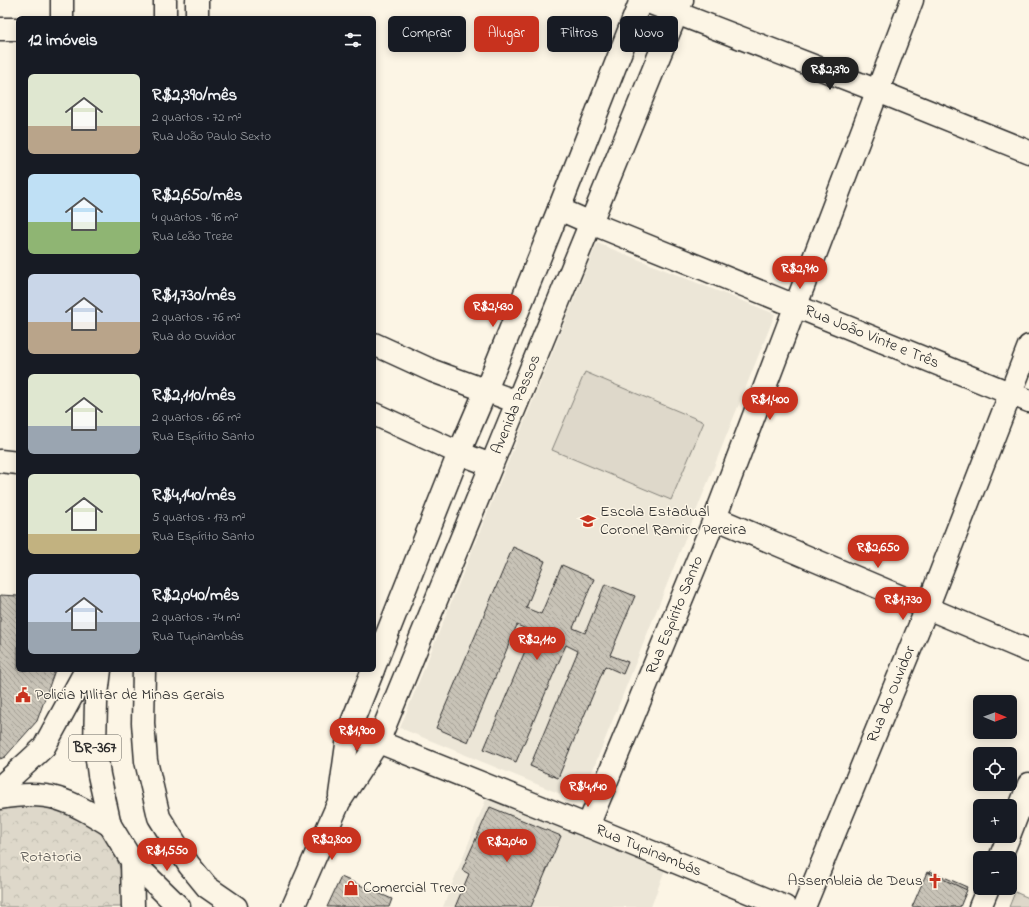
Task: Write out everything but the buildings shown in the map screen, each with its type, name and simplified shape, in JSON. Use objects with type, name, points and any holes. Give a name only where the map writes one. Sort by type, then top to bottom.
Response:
[{"type":"street","points":[[62,0],[62,16]]},
{"type":"street","points":[[165,0],[165,16]]},
{"type":"street","points":[[197,0],[197,16]]},
{"type":"street","points":[[642,0],[680,7],[878,91],[1029,152]]},
{"type":"street","name":"Avenida Passos","points":[[376,662],[642,0]]},
{"type":"street","name":"Rua Espírito Santo","points":[[588,826],[715,518],[912,0]]},
{"type":"street","name":"Avenida Passos","points":[[294,907],[339,802],[378,742],[680,7]]},
{"type":"street","points":[[0,29],[16,29]]},
{"type":"street","name":"Rua João Vinte e Três","points":[[559,209],[1020,397]]},
{"type":"street","points":[[376,345],[433,371],[517,402]]},
{"type":"street","name":"Rua do Ouvidor","points":[[804,907],[927,608],[1020,397],[1029,346]]},
{"type":"street","points":[[376,415],[459,453],[491,465]]},
{"type":"street","points":[[0,461],[16,463]]},
{"type":"street","points":[[715,518],[1029,651]]},
{"type":"street","name":"BR-367","points":[[0,787],[44,746],[85,672]]},
{"type":"street","name":"BR-367","points":[[100,672],[96,703],[95,745],[99,775],[110,825],[132,861]]},
{"type":"street","points":[[144,672],[143,723],[146,761],[159,817],[190,865],[207,887],[236,907]]},
{"type":"street","name":"Avenida Passos","points":[[339,802],[349,730],[372,672]]},
{"type":"street","name":"Rua Tupinambás","points":[[349,730],[784,907]]},
{"type":"street","points":[[1017,821],[1025,807],[1029,784]]},
{"type":"street","name":"BR-367","points":[[0,798],[26,794],[59,798],[110,825]]},
{"type":"street","points":[[132,861],[133,907]]},
{"type":"street","points":[[132,861],[179,907]]},
{"type":"street","points":[[980,907],[985,895]]},
{"type":"shaded area","name":"Escola Estadual Coronel Ramiro Pereira","points":[[597,243],[775,314],[580,802],[400,728]]},
{"type":"shaded area","points":[[491,787],[669,859],[651,907],[443,907]]},
{"type":"green space","points":[[585,372],[704,422],[671,500],[552,450]]},
{"type":"green space","name":"Rotatoria","points":[[42,802],[90,822],[102,833],[116,857],[122,874],[122,907],[0,907],[0,808]]},
{"type":"green space","points":[[1017,893],[1029,898],[1029,907],[1009,907],[1014,895],[1017,895]]},
{"type":"place","name":"Escola Estadual Coronel Ramiro Pereira","points":[[588,521]]},
{"type":"place","name":"Policia MIlitar de Minas Gerais","points":[[23,695]]},
{"type":"place","name":"Assembleia de Deus","points":[[935,881]]},
{"type":"place","name":"Comercial Trevo","points":[[351,888]]}]
